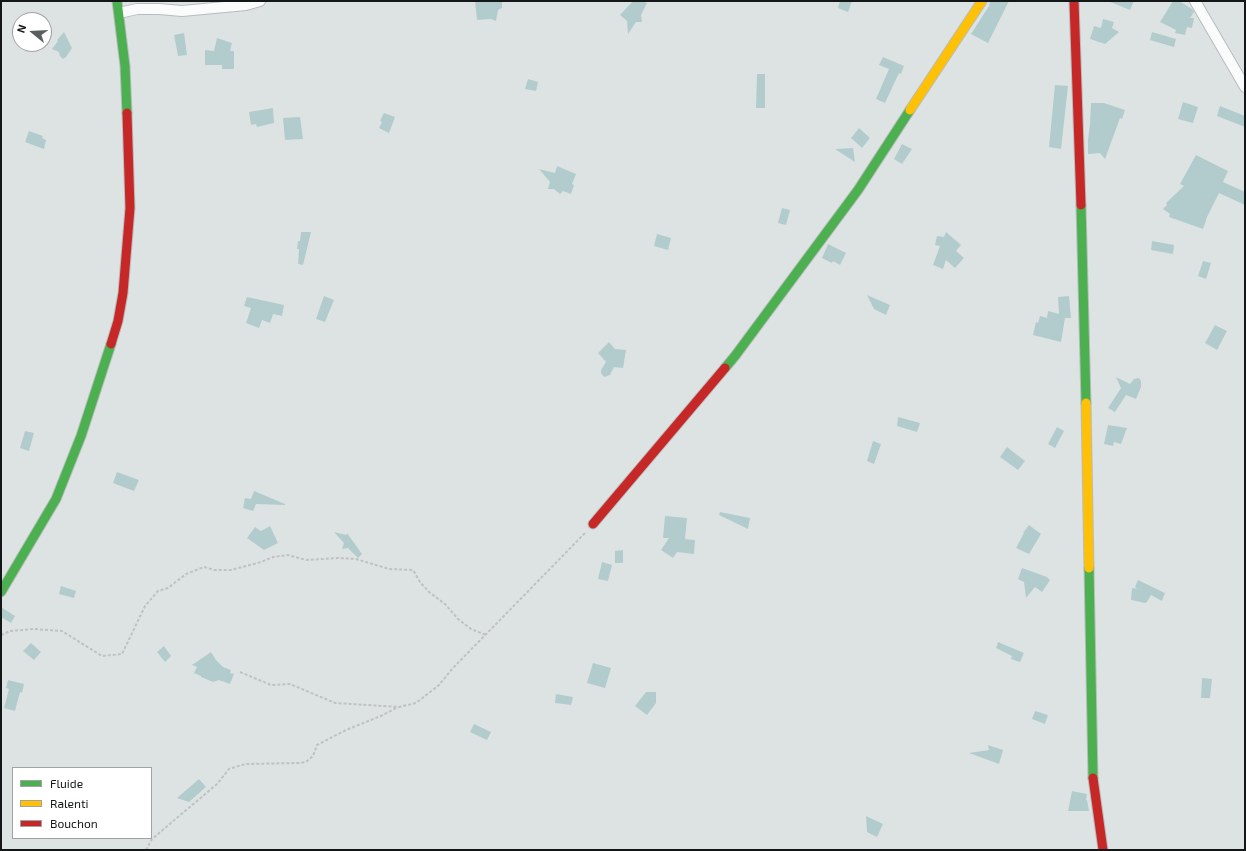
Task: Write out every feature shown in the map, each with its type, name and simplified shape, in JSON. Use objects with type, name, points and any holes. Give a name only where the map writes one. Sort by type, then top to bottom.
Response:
[{"type":"street","points":[[1,592],[56,499],[81,436],[118,320],[123,293],[130,208],[125,66],[117,1]]},
{"type":"street","points":[[119,13],[138,9],[182,11],[246,5],[260,1]]},
{"type":"street","points":[[594,524],[739,350],[858,190],[982,1]]},
{"type":"street","points":[[1074,1],[1082,222],[1093,779],[1103,850]]},
{"type":"street","points":[[1195,1],[1245,88]]},
{"type":"path","points":[[146,850],[152,839],[217,784],[229,769],[245,764],[306,762],[313,756],[316,745],[399,707],[416,703],[439,685],[452,669],[594,524]]},
{"type":"path","points":[[1,635],[10,631],[34,629],[62,631],[102,656],[122,654],[145,606],[158,591],[168,588],[186,574],[204,567],[214,570],[231,570],[261,562],[273,557],[288,555],[306,560],[338,558],[356,559],[389,569],[413,570],[420,582],[429,592],[445,604],[458,619],[486,635]]},
{"type":"path","points":[[240,672],[271,685],[290,684],[335,703],[399,707]]},
{"type":"building","points":[[475,1],[502,1],[502,8],[498,10],[496,21],[491,19],[477,20]]},
{"type":"building","points":[[633,1],[642,1],[647,3],[641,15],[642,22],[636,22],[628,34],[627,21],[620,15]]},
{"type":"building","points":[[840,1],[852,1],[848,12],[838,8]]},
{"type":"building","points":[[990,1],[1009,1],[988,43],[971,34],[989,6]]},
{"type":"building","points":[[1108,1],[1134,1],[1130,10]]},
{"type":"building","points":[[1173,1],[1179,1],[1192,9],[1194,12],[1190,18],[1194,18],[1192,28],[1187,27],[1185,35],[1175,33],[1176,30],[1160,22]]},
{"type":"building","points":[[1103,19],[1114,22],[1112,28],[1119,32],[1105,44],[1090,39],[1094,26],[1101,28]]},
{"type":"building","points":[[64,32],[72,48],[63,59],[59,52],[52,49],[58,41],[57,40]]},
{"type":"building","points":[[1152,32],[1176,39],[1174,47],[1150,40]]},
{"type":"building","points":[[184,33],[187,55],[178,56],[174,35]]},
{"type":"building","points":[[217,38],[232,43],[230,51],[234,51],[234,69],[222,69],[222,65],[205,65],[205,50],[214,51]]},
{"type":"building","points":[[883,57],[904,66],[901,74],[899,73],[885,103],[876,99],[889,69],[879,65]]},
{"type":"building","points":[[757,74],[765,74],[765,108],[756,108]]},
{"type":"building","points":[[528,79],[538,82],[536,91],[525,89]]},
{"type":"building","points":[[1055,85],[1068,86],[1061,149],[1049,147]]},
{"type":"building","points":[[1183,102],[1198,107],[1193,123],[1178,119]]},
{"type":"building","points":[[1091,103],[1104,103],[1125,110],[1122,119],[1120,118],[1105,159],[1100,153],[1088,154]]},
{"type":"building","points":[[1220,106],[1245,116],[1245,127],[1217,116]]},
{"type":"building","points":[[273,108],[274,123],[257,127],[256,124],[251,125],[249,112]]},
{"type":"building","points":[[384,113],[395,117],[389,133],[379,128],[382,122],[380,121]]},
{"type":"building","points":[[300,117],[303,139],[285,140],[283,118]]},
{"type":"building","points":[[859,128],[870,138],[862,148],[851,138]]},
{"type":"building","points":[[29,131],[43,136],[42,138],[46,140],[44,149],[25,142]]},
{"type":"building","points":[[902,144],[912,149],[902,164],[894,159]]},
{"type":"building","points":[[853,148],[855,162],[835,149]]},
{"type":"building","points":[[1196,155],[1228,171],[1223,182],[1245,192],[1245,205],[1219,193],[1207,217],[1203,229],[1169,217],[1170,214],[1163,209],[1167,205],[1166,203],[1184,186],[1180,184]]},
{"type":"building","points":[[557,166],[576,174],[572,184],[574,185],[571,194],[563,191],[560,194],[554,189],[548,189],[550,182],[539,169],[555,173]]},
{"type":"building","points":[[782,208],[790,210],[786,225],[778,223]]},
{"type":"building","points":[[301,232],[311,232],[303,265],[298,264],[299,249],[297,249]]},
{"type":"building","points":[[946,232],[961,245],[956,251],[964,258],[955,268],[946,260],[943,269],[933,265],[940,246],[935,245],[937,236],[944,237]]},
{"type":"building","points":[[657,234],[671,238],[668,250],[654,246]]},
{"type":"building","points":[[1152,241],[1174,245],[1173,254],[1151,250]]},
{"type":"building","points":[[828,244],[846,253],[840,265],[822,258]]},
{"type":"building","points":[[1203,261],[1211,263],[1206,279],[1198,276]]},
{"type":"building","points":[[867,295],[890,305],[886,315],[874,309]]},
{"type":"building","points":[[324,296],[334,300],[325,322],[316,319]]},
{"type":"building","points":[[1069,296],[1071,318],[1065,318],[1061,342],[1033,335],[1036,322],[1038,323],[1040,316],[1047,318],[1048,311],[1059,314],[1058,297]]},
{"type":"building","points":[[247,297],[284,305],[282,316],[273,314],[270,323],[262,320],[259,328],[246,323],[251,308],[244,306]]},
{"type":"building","points":[[1215,325],[1227,331],[1217,350],[1205,343]]},
{"type":"building","points":[[609,342],[615,349],[626,350],[623,368],[614,367],[610,375],[604,377],[601,370],[606,362],[598,353]]},
{"type":"building","points":[[1116,377],[1130,384],[1134,379],[1139,378],[1141,381],[1141,387],[1136,399],[1126,395],[1115,412],[1108,408],[1121,388]]},
{"type":"building","points":[[898,417],[920,423],[917,432],[897,426]]},
{"type":"building","points":[[1108,425],[1127,428],[1121,444],[1114,442],[1113,446],[1104,444]]},
{"type":"building","points":[[1057,427],[1064,431],[1055,448],[1048,444]]},
{"type":"building","points":[[25,431],[34,433],[29,451],[20,448]]},
{"type":"building","points":[[873,441],[881,444],[874,464],[867,461]]},
{"type":"building","points":[[1007,447],[1025,461],[1018,470],[1000,457]]},
{"type":"building","points":[[117,472],[139,480],[134,491],[113,483]]},
{"type":"building","points":[[254,491],[285,505],[256,504],[253,511],[243,508],[245,498],[251,499]]},
{"type":"building","points":[[720,512],[750,518],[748,529],[719,515]]},
{"type":"building","points":[[665,516],[687,518],[685,539],[695,540],[694,554],[677,552],[673,558],[661,550],[669,538],[663,538]]},
{"type":"building","points":[[1029,525],[1041,534],[1029,554],[1016,548],[1023,533]]},
{"type":"building","points":[[270,526],[278,543],[264,550],[247,538],[255,527],[261,531]]},
{"type":"building","points":[[334,532],[346,535],[347,533],[362,554],[358,558],[348,548],[342,549],[344,543]]},
{"type":"building","points":[[623,550],[623,563],[615,563],[615,551]]},
{"type":"building","points":[[602,562],[612,565],[608,581],[598,579]]},
{"type":"building","points":[[1022,568],[1047,577],[1050,580],[1042,592],[1035,587],[1026,598],[1024,582],[1018,579]]},
{"type":"building","points":[[1138,580],[1165,593],[1162,601],[1151,595],[1145,603],[1131,600],[1132,588],[1137,589],[1135,587]]},
{"type":"building","points":[[61,586],[76,591],[74,598],[59,594]]},
{"type":"building","points":[[1,607],[15,616],[11,623],[1,617]]},
{"type":"building","points":[[998,642],[1024,653],[1020,662],[1011,659],[1012,656],[996,648]]},
{"type":"building","points":[[31,643],[41,652],[34,660],[23,651]]},
{"type":"building","points":[[164,646],[171,656],[165,662],[157,652]]},
{"type":"building","points":[[211,652],[223,667],[231,670],[230,673],[234,674],[230,684],[219,680],[213,682],[194,673],[197,667],[192,665]]},
{"type":"building","points":[[593,663],[611,668],[605,688],[587,683]]},
{"type":"building","points":[[1202,678],[1212,679],[1210,698],[1201,698]]},
{"type":"building","points":[[8,680],[24,684],[22,693],[20,692],[15,711],[4,708],[9,689],[6,688]]},
{"type":"building","points":[[646,692],[656,692],[656,703],[647,715],[635,706]]},
{"type":"building","points":[[556,694],[573,697],[571,705],[555,703]]},
{"type":"building","points":[[1035,711],[1048,715],[1045,724],[1032,719]]},
{"type":"building","points":[[474,724],[491,732],[487,740],[470,732]]},
{"type":"building","points":[[988,745],[1003,750],[999,764],[969,753],[989,750]]},
{"type":"building","points":[[199,779],[206,787],[189,802],[177,798]]},
{"type":"building","points":[[1072,791],[1087,794],[1086,800],[1089,811],[1068,811]]},
{"type":"building","points":[[866,816],[883,824],[877,837],[867,832]]},
{"type":"traffic: fast","points":[[117,1],[125,66],[127,113]]},
{"type":"traffic: fast","points":[[725,368],[858,190],[910,110]]},
{"type":"traffic: fast","points":[[1081,205],[1086,403]]},
{"type":"traffic: fast","points":[[1,592],[56,499],[81,436],[111,344]]},
{"type":"traffic: fast","points":[[1089,568],[1093,778]]},
{"type":"traffic: slow","points":[[910,110],[982,1]]},
{"type":"traffic: slow","points":[[1086,403],[1089,568]]},
{"type":"traffic: jam","points":[[1074,1],[1081,205]]},
{"type":"traffic: jam","points":[[111,344],[118,321],[123,293],[130,208],[127,113]]},
{"type":"traffic: jam","points":[[593,524],[725,368]]},
{"type":"traffic: jam","points":[[1093,778],[1103,850]]}]
